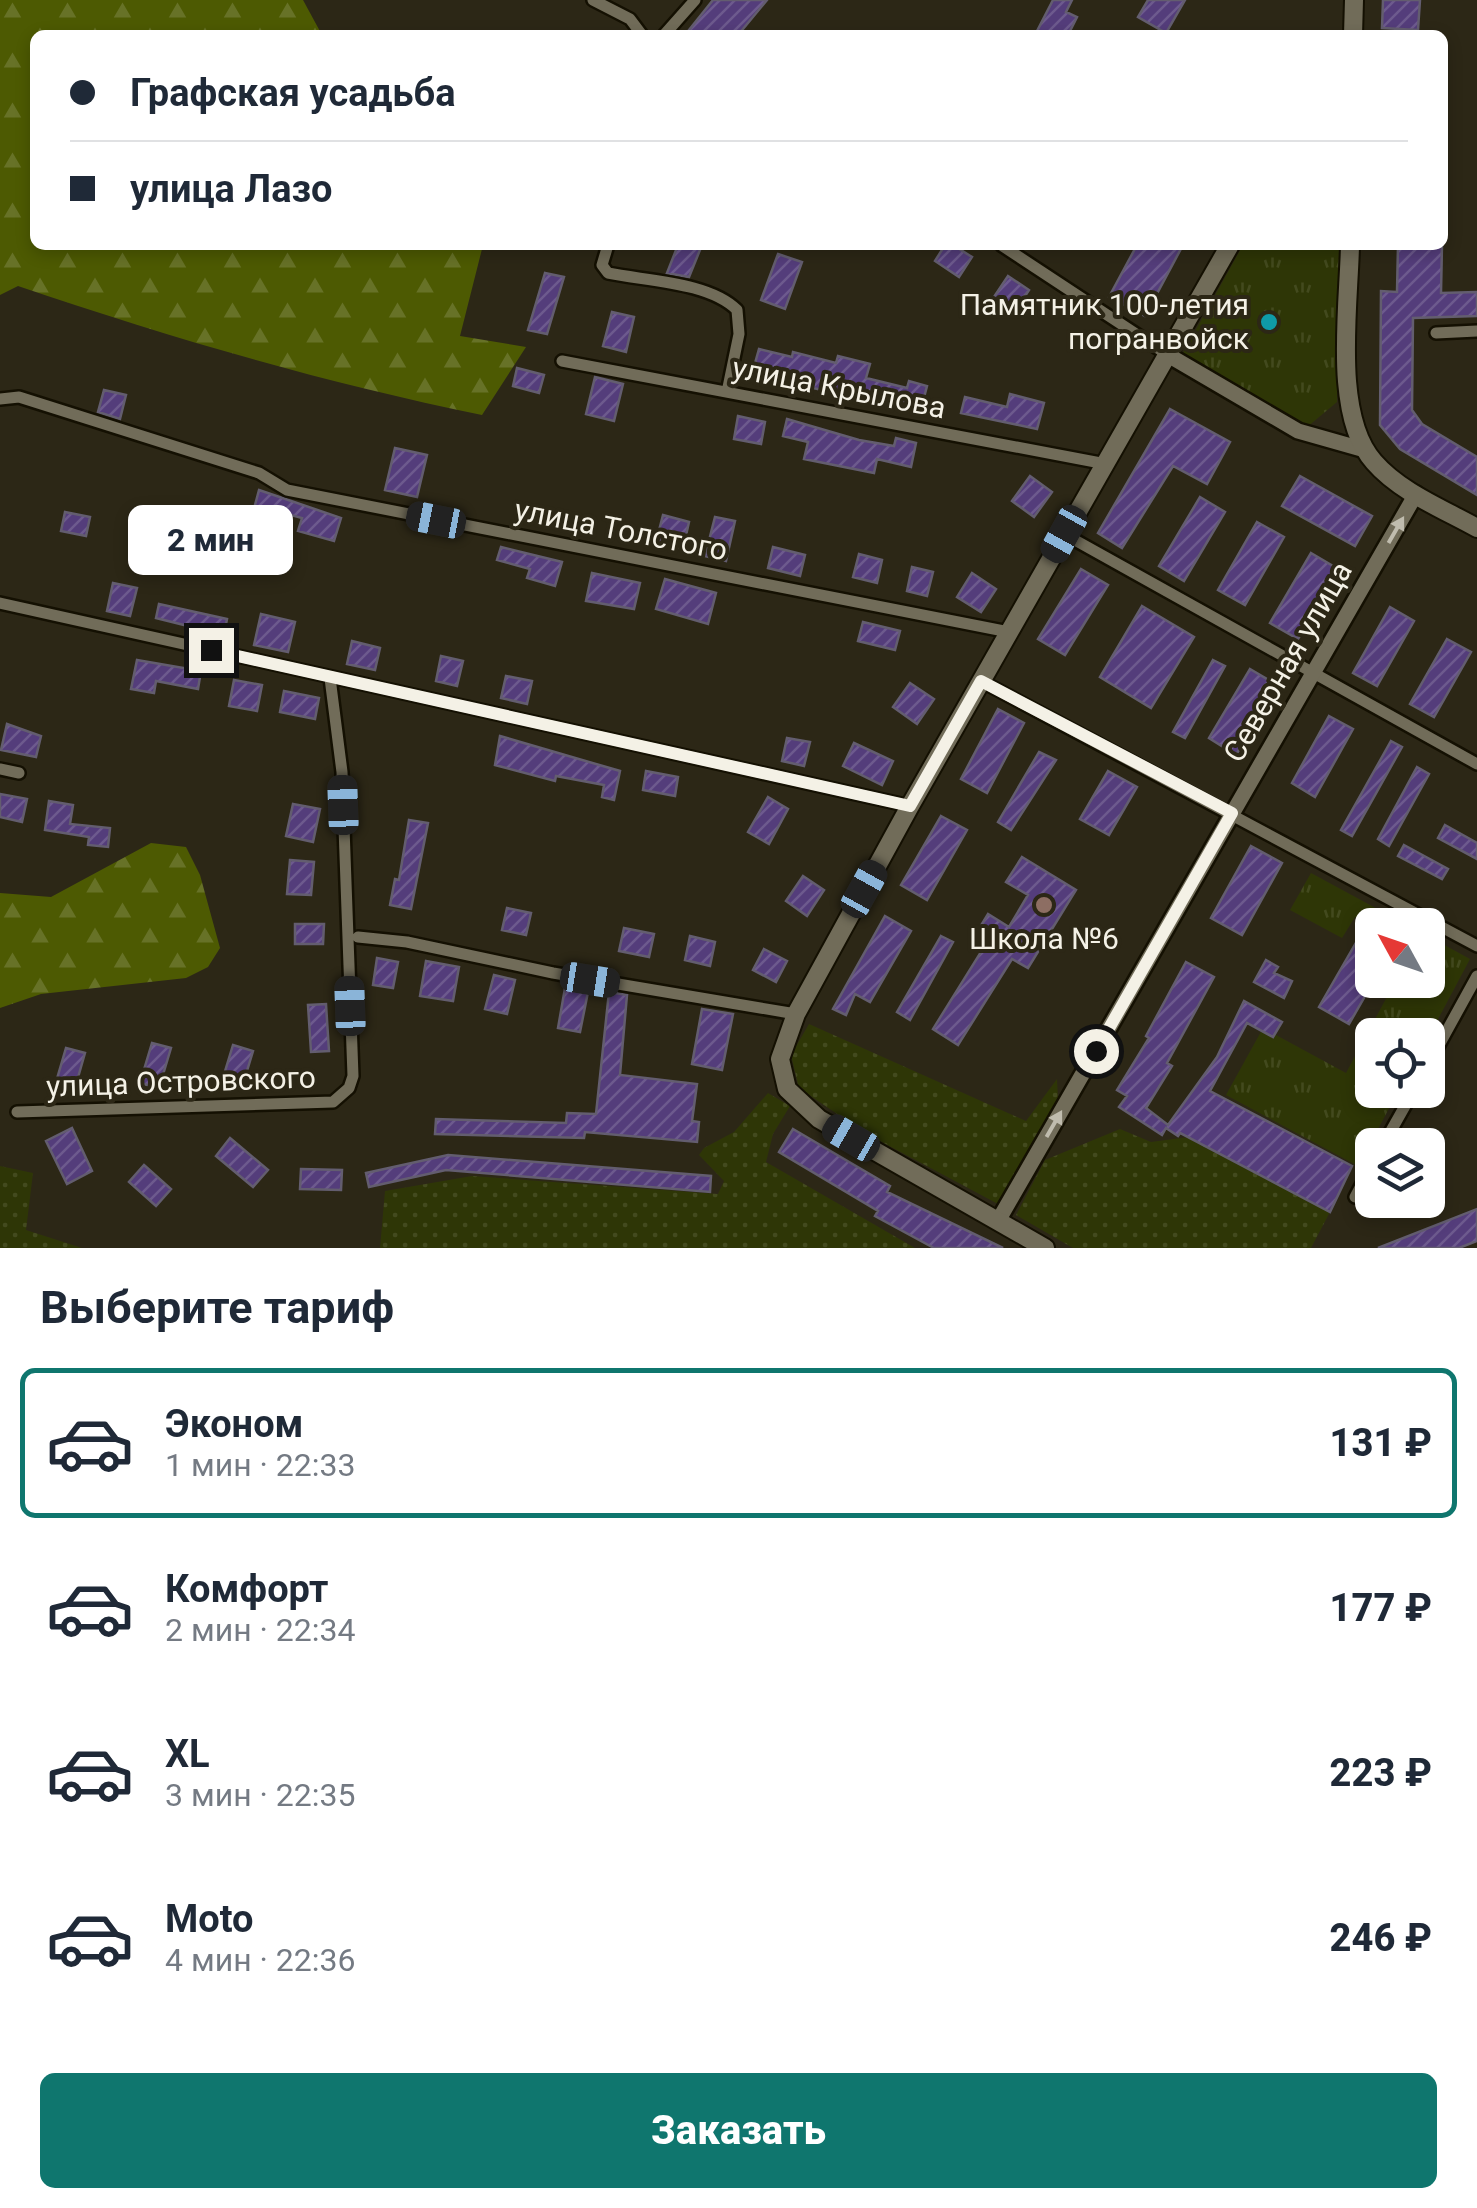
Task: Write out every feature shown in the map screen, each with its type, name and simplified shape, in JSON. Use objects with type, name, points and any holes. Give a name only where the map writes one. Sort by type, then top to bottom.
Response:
[{"type":"main road","points":[[1353,30],[1354,0]]},
{"type":"main road","points":[[1044,1248],[1002,1215],[800,1104],[787,1089],[780,1059],[796,1014],[910,806],[1227,250]]},
{"type":"main road","points":[[1350,250],[1350,411],[1365,450],[1382,470],[1416,494],[1477,528]]},
{"type":"street","points":[[593,0],[630,19],[638,30]]},
{"type":"street","points":[[668,30],[695,0]]},
{"type":"street","points":[[606,250],[602,265],[608,273],[688,289],[729,302],[737,310],[738,334],[727,392]]},
{"type":"street","points":[[1009,250],[1168,355],[1298,431],[1365,450]]},
{"type":"street","points":[[1436,333],[1477,330]]},
{"type":"street","name":"улица Крылова","points":[[562,361],[1106,464]]},
{"type":"street","name":"улица Толстого","points":[[0,399],[19,397],[75,414],[259,473],[287,490],[1009,632]]},
{"type":"street","name":"Северная улица","points":[[1002,1215],[1416,494]]},
{"type":"street","points":[[1064,534],[1477,764]]},
{"type":"street","points":[[0,603],[910,806]]},
{"type":"street","name":"улица Островского","points":[[17,1112],[333,1102],[350,1088],[353,1076],[342,772],[330,678]]},
{"type":"street","points":[[981,681],[1477,946]]},
{"type":"street","points":[[0,770],[18,774]]},
{"type":"street","points":[[358,937],[408,942],[553,973],[796,1014]]},
{"type":"street","points":[[1445,1034],[1477,976]]},
{"type":"green space","points":[[0,0],[303,0],[319,30],[30,30],[30,250],[482,250],[460,336],[526,347],[482,415],[248,358],[18,286],[0,295]]},
{"type":"green space","points":[[1240,250],[1339,250],[1337,402],[1306,428],[1183,353]]},
{"type":"green space","points":[[151,843],[186,847],[200,875],[220,948],[208,967],[186,978],[41,994],[0,1008],[0,893],[51,897]]},
{"type":"green space","points":[[1311,873],[1376,908],[1355,908],[1355,917],[1342,938],[1290,910]]},
{"type":"green space","points":[[1445,945],[1470,959],[1439,1018],[1376,1018],[1386,998],[1445,998]]},
{"type":"green space","points":[[809,1024],[1026,1121],[1057,1079],[1058,1100],[998,1204],[865,1133],[799,1088],[791,1055]]},
{"type":"green space","points":[[1263,1028],[1346,1073],[1355,1056],[1355,1108],[1389,1108],[1378,1128],[1355,1128],[1355,1164],[1226,1095]]},
{"type":"green space","points":[[768,1093],[790,1106],[773,1134],[766,1162],[915,1248],[380,1248],[385,1191],[472,1176],[718,1194],[724,1181],[699,1155],[704,1148],[734,1132]]},
{"type":"green space","points":[[1120,1129],[1151,1142],[1189,1137],[1330,1212],[1311,1248],[1073,1248],[1016,1215],[1045,1160]]},
{"type":"green space","points":[[0,1166],[33,1173],[26,1230],[82,1248],[0,1248]]},
{"type":"building","points":[[713,0],[767,0],[742,30],[689,30]]},
{"type":"building","points":[[1053,0],[1072,0],[1066,12],[1077,17],[1070,30],[1038,30]]},
{"type":"building","points":[[1148,0],[1185,0],[1168,30],[1138,17]]},
{"type":"building","points":[[1383,0],[1420,0],[1418,30],[1382,28]]},
{"type":"building","points":[[676,250],[700,250],[689,277],[667,273]]},
{"type":"building","points":[[942,250],[961,250],[972,257],[959,277],[935,261]]},
{"type":"building","points":[[1134,250],[1180,250],[1145,316],[1109,297]]},
{"type":"building","points":[[1398,250],[1442,250],[1441,293],[1477,292],[1477,316],[1413,318],[1412,410],[1422,424],[1477,457],[1477,495],[1400,449],[1380,425],[1381,291],[1397,292]]},
{"type":"building","points":[[778,254],[802,262],[785,309],[761,300]]},
{"type":"building","points":[[545,273],[564,277],[547,334],[528,330]]},
{"type":"building","points":[[1008,276],[1029,290],[1015,311],[994,297]]},
{"type":"building","points":[[612,312],[634,317],[626,352],[603,346]]},
{"type":"building","points":[[759,349],[792,357],[793,352],[836,363],[838,356],[870,364],[866,378],[907,388],[909,381],[927,386],[922,405],[895,399],[894,405],[861,399],[752,374]]},
{"type":"building","points":[[517,368],[544,375],[539,393],[513,386]]},
{"type":"building","points":[[595,377],[623,384],[614,421],[586,414]]},
{"type":"building","points":[[104,390],[126,395],[120,419],[98,412]]},
{"type":"building","points":[[1010,394],[1044,403],[1037,429],[961,413],[965,397],[1007,407]]},
{"type":"building","points":[[1170,409],[1230,442],[1207,484],[1173,466],[1122,548],[1098,533]]},
{"type":"building","points":[[738,416],[765,422],[761,444],[734,439]]},
{"type":"building","points":[[787,419],[859,440],[894,446],[896,438],[916,443],[911,467],[877,459],[874,473],[804,459],[808,442],[783,436]]},
{"type":"building","points":[[395,448],[427,455],[417,497],[385,490]]},
{"type":"building","points":[[1030,476],[1052,492],[1034,517],[1012,501]]},
{"type":"building","points":[[1300,476],[1372,516],[1355,546],[1282,506]]},
{"type":"building","points":[[259,490],[341,518],[334,541],[298,531],[302,518],[255,505]]},
{"type":"building","points":[[1200,497],[1225,512],[1184,581],[1159,566]]},
{"type":"building","points":[[65,512],[90,517],[86,536],[61,531]]},
{"type":"building","points":[[663,515],[689,522],[683,549],[656,542]]},
{"type":"building","points":[[715,517],[735,521],[726,561],[705,556]]},
{"type":"building","points":[[1257,522],[1284,537],[1245,605],[1218,590]]},
{"type":"building","points":[[501,547],[562,562],[555,586],[527,578],[530,569],[497,560]]},
{"type":"building","points":[[773,547],[805,555],[800,576],[768,568]]},
{"type":"building","points":[[1311,553],[1338,569],[1298,639],[1270,623]]},
{"type":"building","points":[[859,554],[882,560],[877,583],[853,577]]},
{"type":"building","points":[[912,567],[933,572],[927,596],[907,591]]},
{"type":"building","points":[[1081,569],[1108,585],[1065,655],[1038,639]]},
{"type":"building","points":[[592,573],[640,583],[634,609],[586,601]]},
{"type":"building","points":[[972,573],[996,589],[981,612],[957,597]]},
{"type":"building","points":[[665,579],[716,593],[708,624],[656,609]]},
{"type":"building","points":[[113,583],[137,588],[130,616],[107,611]]},
{"type":"building","points":[[159,604],[227,619],[224,635],[156,618]]},
{"type":"building","points":[[1142,606],[1194,637],[1151,708],[1100,677]]},
{"type":"building","points":[[1390,607],[1414,621],[1377,686],[1353,673]]},
{"type":"building","points":[[261,614],[295,622],[288,652],[254,645]]},
{"type":"building","points":[[863,622],[900,631],[895,650],[858,641]]},
{"type":"building","points":[[1447,639],[1471,652],[1434,717],[1410,704]]},
{"type":"building","points":[[352,641],[380,648],[375,670],[347,664]]},
{"type":"building","points":[[441,656],[463,661],[457,686],[436,681]]},
{"type":"building","points":[[137,660],[201,671],[198,689],[156,681],[154,693],[131,689]]},
{"type":"building","points":[[1213,660],[1225,666],[1185,738],[1173,732]]},
{"type":"building","points":[[1250,669],[1277,685],[1236,755],[1209,738]]},
{"type":"building","points":[[506,676],[532,681],[527,704],[501,698]]},
{"type":"building","points":[[234,680],[262,685],[257,711],[229,706]]},
{"type":"building","points":[[910,683],[934,699],[917,724],[893,707]]},
{"type":"building","points":[[284,691],[319,698],[315,719],[280,712]]},
{"type":"building","points":[[998,709],[1024,723],[987,793],[961,779]]},
{"type":"building","points":[[1329,716],[1353,729],[1315,797],[1292,783]]},
{"type":"building","points":[[7,724],[41,736],[36,757],[1,750]]},
{"type":"building","points":[[500,736],[620,771],[614,800],[602,797],[604,785],[556,776],[555,781],[495,765]]},
{"type":"building","points":[[787,738],[810,742],[804,766],[782,761]]},
{"type":"building","points":[[1391,741],[1402,747],[1352,836],[1341,830]]},
{"type":"building","points":[[854,743],[893,761],[882,785],[843,766]]},
{"type":"building","points":[[1039,752],[1056,760],[1011,830],[998,822]]},
{"type":"building","points":[[1417,767],[1429,774],[1389,846],[1378,839]]},
{"type":"building","points":[[646,771],[678,777],[675,796],[643,790]]},
{"type":"building","points":[[1108,771],[1137,787],[1109,835],[1080,819]]},
{"type":"building","points":[[0,794],[27,799],[22,822],[0,817]]},
{"type":"building","points":[[768,797],[788,809],[769,844],[748,832]]},
{"type":"building","points":[[49,801],[73,805],[70,824],[110,828],[108,847],[88,845],[89,837],[45,830]]},
{"type":"building","points":[[293,804],[320,809],[313,842],[286,836]]},
{"type":"building","points":[[941,816],[967,830],[927,900],[901,885]]},
{"type":"building","points":[[409,820],[428,823],[411,909],[390,905],[395,879],[399,880]]},
{"type":"building","points":[[1445,825],[1477,843],[1477,859],[1438,838]]},
{"type":"building","points":[[1404,845],[1448,869],[1442,879],[1398,856]]},
{"type":"building","points":[[1251,846],[1282,863],[1242,935],[1211,918]]},
{"type":"building","name":"Школа №6","points":[[1022,857],[1076,890],[1028,968],[1012,959],[958,1045],[933,1029],[986,944],[974,937],[988,914],[1009,927],[1028,895],[1006,882]]},
{"type":"building","points":[[290,860],[314,862],[311,895],[287,894]]},
{"type":"building","points":[[803,876],[824,890],[807,916],[786,901]]},
{"type":"building","points":[[507,908],[531,913],[526,935],[502,930]]},
{"type":"building","points":[[885,916],[911,931],[870,1002],[855,994],[846,1015],[833,1009]]},
{"type":"building","points":[[295,924],[324,924],[323,944],[295,944]]},
{"type":"building","points":[[624,928],[654,934],[649,957],[619,951]]},
{"type":"building","points":[[690,936],[715,942],[710,966],[685,960]]},
{"type":"building","points":[[941,936],[953,942],[910,1020],[897,1012]]},
{"type":"building","points":[[1355,945],[1355,998],[1364,998],[1349,1024],[1319,1007]]},
{"type":"building","points":[[764,949],[787,961],[776,982],[753,970]]},
{"type":"building","points":[[377,958],[398,962],[393,988],[373,985]]},
{"type":"building","points":[[1266,960],[1278,967],[1274,973],[1292,981],[1284,998],[1254,982]]},
{"type":"building","points":[[426,961],[459,967],[453,1001],[420,996]]},
{"type":"building","points":[[1186,962],[1214,977],[1167,1063],[1172,1066],[1146,1108],[1168,1125],[1217,1057],[1244,1001],[1282,1022],[1273,1037],[1247,1023],[1210,1091],[1352,1166],[1330,1212],[1180,1133],[1178,1136],[1166,1128],[1162,1135],[1119,1107],[1127,1096],[1117,1090],[1149,1038],[1146,1036]]},
{"type":"building","points":[[494,975],[515,980],[507,1014],[485,1009]]},
{"type":"building","points":[[565,988],[588,992],[580,1032],[558,1028]]},
{"type":"building","points":[[609,992],[627,995],[620,1075],[697,1084],[692,1121],[699,1122],[697,1142],[585,1132],[584,1138],[435,1134],[436,1119],[566,1123],[567,1113],[596,1114]]},
{"type":"building","points":[[326,1004],[329,1051],[311,1052],[308,1005]]},
{"type":"building","points":[[702,1009],[733,1014],[722,1070],[692,1064]]},
{"type":"building","points":[[152,1043],[171,1048],[159,1088],[140,1083]]},
{"type":"building","points":[[233,1045],[253,1051],[243,1084],[223,1078]]},
{"type":"building","points":[[66,1048],[85,1053],[73,1095],[54,1089]]},
{"type":"building","points":[[72,1128],[92,1171],[67,1184],[46,1141]]},
{"type":"building","points":[[793,1129],[890,1186],[887,1192],[1003,1248],[934,1248],[875,1216],[878,1211],[779,1152]]},
{"type":"building","points":[[230,1138],[268,1170],[253,1187],[216,1156]]},
{"type":"building","points":[[448,1155],[711,1176],[710,1192],[446,1170],[369,1187],[366,1173]]},
{"type":"building","points":[[144,1165],[171,1189],[156,1206],[129,1182]]},
{"type":"building","points":[[301,1169],[342,1170],[341,1190],[300,1189]]},
{"type":"building","points":[[1477,1209],[1477,1241],[1459,1248],[1378,1248]]},
{"type":"place","name":"Памятник 100-летия погранвойск","points":[[1269,322]]},
{"type":"place","name":"Школа №6","points":[[1044,905]]},
{"type":"route","points":[[211,650],[910,806],[981,681],[1232,813],[1096,1051]]}]
